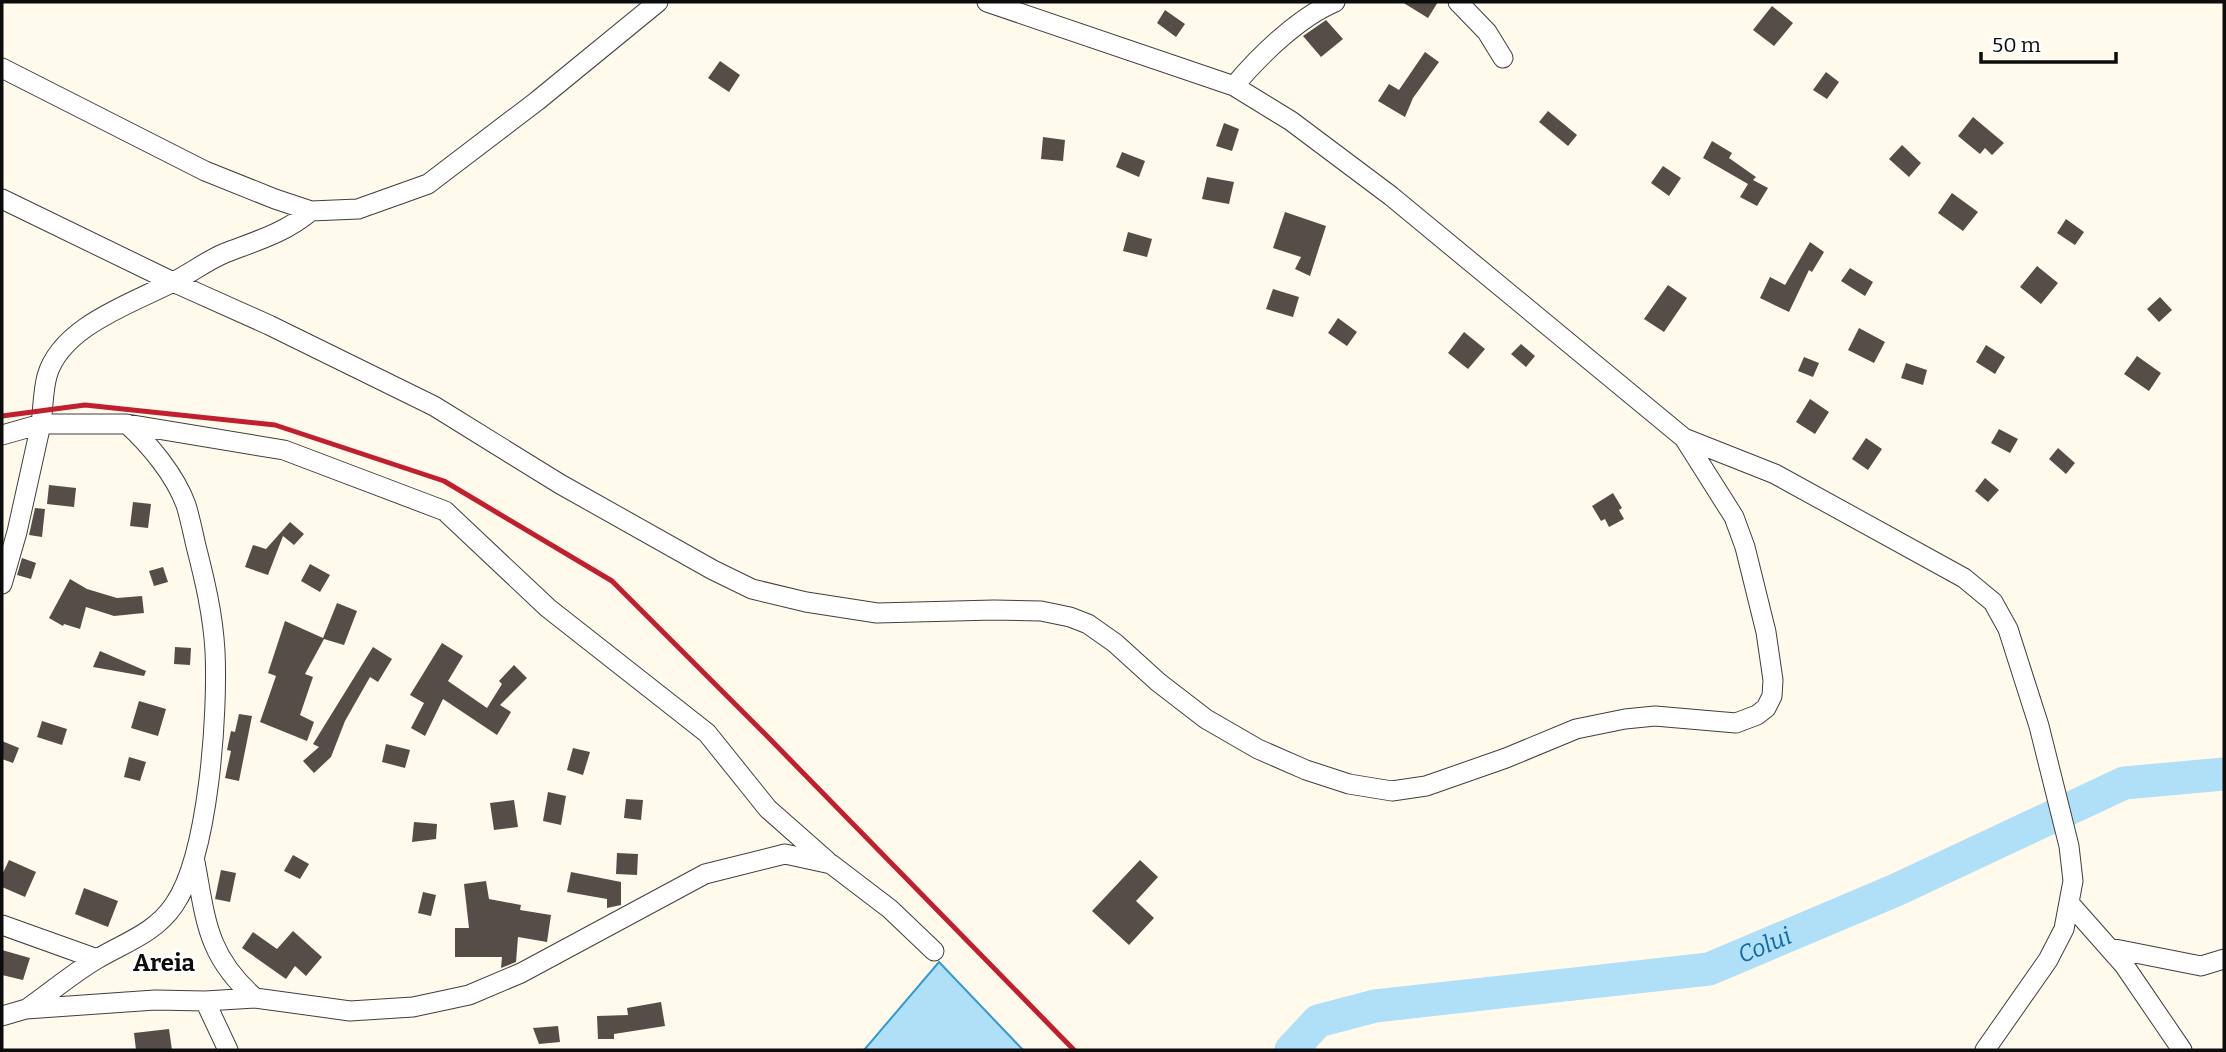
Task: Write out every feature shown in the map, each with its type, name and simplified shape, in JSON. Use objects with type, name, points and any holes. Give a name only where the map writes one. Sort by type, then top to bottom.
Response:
[{"type":"street","points":[[2,68],[205,171],[275,199],[311,211],[358,209],[428,184],[537,101],[658,2]]},
{"type":"street","points":[[987,2],[1234,86],[1291,121],[1391,196],[1684,438],[1775,474],[1964,578],[1993,602],[2008,629],[2039,726],[2069,846],[2073,881],[2064,929],[2048,960],[1986,1050]]},
{"type":"street","points":[[1234,86],[1264,53],[1319,9],[1335,2]]},
{"type":"street","points":[[1458,2],[1487,32],[1503,58]]},
{"type":"street","points":[[2,199],[173,282],[269,324],[434,406],[560,484],[752,589],[806,602],[877,613],[994,610],[1041,611],[1070,617],[1088,624],[1115,643],[1158,682],[1206,719],[1258,749],[1306,770],[1349,784],[1392,791],[1426,786],[1506,758],[1576,729],[1655,716],[1737,723],[1766,708],[1772,696],[1773,681],[1766,632],[1745,547],[1734,517],[1684,438]]},
{"type":"street","points":[[2,584],[17,532],[41,424],[47,375],[61,352],[81,332],[104,315],[173,282],[211,258],[280,233],[311,211]]},
{"type":"street","points":[[2,435],[41,424],[127,424],[284,450],[445,512],[548,608],[707,733],[768,809],[831,864],[861,884],[934,951]]},
{"type":"street","points":[[26,1009],[97,959],[137,939],[163,918],[180,896],[194,856],[206,805],[213,727],[215,651],[209,597],[185,504],[164,467],[127,424]]},
{"type":"street","points":[[2,1016],[26,1009],[155,1000],[255,998],[350,1011],[413,1007],[469,995],[521,973],[705,874],[785,854],[831,864]]},
{"type":"street","points":[[194,856],[215,950],[231,975],[255,998]]},
{"type":"street","points":[[2070,904],[2124,965],[2182,1050]]},
{"type":"street","points":[[2,925],[97,959]]},
{"type":"street","points":[[2110,948],[2201,966],[2224,958]]},
{"type":"street","points":[[205,1001],[228,1050]]},
{"type":"water","points":[[939,962],[1023,1050],[864,1050]]},
{"type":"building","points":[[1402,2],[1438,2],[1428,18]]},
{"type":"building","points":[[1772,6],[1793,23],[1774,46],[1753,30]]},
{"type":"building","points":[[1165,10],[1185,24],[1176,37],[1157,23]]},
{"type":"building","points":[[1326,20],[1343,39],[1321,57],[1303,36]]},
{"type":"building","points":[[1425,52],[1439,62],[1413,98],[1405,117],[1378,101],[1389,84],[1399,90]]},
{"type":"building","points":[[720,61],[740,75],[729,92],[708,78]]},
{"type":"building","points":[[1826,72],[1839,82],[1827,99],[1813,90]]},
{"type":"building","points":[[1548,111],[1577,135],[1568,146],[1539,122]]},
{"type":"building","points":[[1973,117],[2004,143],[1992,155],[1985,148],[1980,154],[1958,136]]},
{"type":"building","points":[[1224,123],[1239,129],[1232,151],[1216,146]]},
{"type":"building","points":[[1043,137],[1065,140],[1063,161],[1041,159]]},
{"type":"building","points":[[1712,141],[1732,153],[1729,158],[1756,177],[1753,180],[1768,188],[1757,206],[1740,197],[1748,184],[1703,158]]},
{"type":"building","points":[[1902,145],[1921,163],[1909,177],[1889,159]]},
{"type":"building","points":[[1122,152],[1145,161],[1139,177],[1116,167]]},
{"type":"building","points":[[1663,166],[1681,178],[1669,196],[1651,183]]},
{"type":"building","points":[[1207,177],[1234,182],[1229,204],[1202,199]]},
{"type":"building","points":[[1952,193],[1978,212],[1963,231],[1938,213]]},
{"type":"building","points":[[1285,212],[1326,226],[1310,276],[1295,269],[1301,257],[1273,248]]},
{"type":"building","points":[[2066,219],[2084,232],[2075,245],[2057,233]]},
{"type":"building","points":[[1128,232],[1152,239],[1147,257],[1123,251]]},
{"type":"building","points":[[1810,242],[1824,252],[1812,272],[1809,270],[1789,312],[1760,298],[1770,277],[1785,285]]},
{"type":"building","points":[[2037,266],[2058,283],[2041,304],[2020,287]]},
{"type":"building","points":[[1850,268],[1873,282],[1865,296],[1841,281]]},
{"type":"building","points":[[1668,285],[1687,298],[1664,332],[1644,319]]},
{"type":"building","points":[[1273,289],[1299,297],[1293,317],[1266,309]]},
{"type":"building","points":[[2160,297],[2172,310],[2159,322],[2147,309]]},
{"type":"building","points":[[1338,318],[1357,332],[1347,346],[1328,333]]},
{"type":"building","points":[[1859,328],[1885,342],[1874,363],[1848,350]]},
{"type":"building","points":[[1464,332],[1485,349],[1468,369],[1448,353]]},
{"type":"building","points":[[1521,344],[1535,356],[1526,367],[1511,354]]},
{"type":"building","points":[[1986,345],[2005,357],[1995,374],[1976,362]]},
{"type":"building","points":[[2137,356],[2161,373],[2149,391],[2124,374]]},
{"type":"building","points":[[1804,357],[1819,363],[1813,377],[1798,371]]},
{"type":"building","points":[[1906,363],[1927,370],[1923,385],[1901,378]]},
{"type":"building","points":[[1810,399],[1829,412],[1815,434],[1796,422]]},
{"type":"building","points":[[1999,429],[2018,439],[2010,453],[1991,443]]},
{"type":"building","points":[[1866,438],[1882,449],[1868,470],[1852,459]]},
{"type":"building","points":[[2058,448],[2075,463],[2066,474],[2049,459]]},
{"type":"building","points":[[1985,478],[1999,490],[1988,502],[1975,491]]},
{"type":"building","points":[[49,485],[76,488],[74,507],[47,504]]},
{"type":"building","points":[[1613,493],[1622,508],[1619,510],[1624,519],[1609,527],[1605,519],[1601,521],[1592,506]]},
{"type":"building","points":[[133,502],[151,504],[148,528],[130,526]]},
{"type":"building","points":[[35,508],[45,509],[42,537],[29,535]]},
{"type":"building","points":[[290,522],[304,534],[294,545],[283,536],[268,575],[245,567],[253,545],[266,549]]},
{"type":"building","points":[[22,558],[36,563],[31,579],[17,575]]},
{"type":"building","points":[[310,564],[330,575],[320,592],[301,581]]},
{"type":"building","points":[[163,567],[168,582],[154,586],[149,571]]},
{"type":"building","points":[[70,579],[87,589],[117,598],[142,596],[144,613],[114,616],[86,607],[80,629],[64,624],[63,626],[49,618]]},
{"type":"building","points":[[337,603],[357,611],[344,645],[324,639],[305,674],[313,677],[300,715],[314,722],[307,741],[260,722],[276,676],[268,673],[285,621],[323,638]]},
{"type":"building","points":[[442,643],[463,656],[448,681],[487,708],[502,684],[499,681],[514,665],[527,678],[500,705],[511,712],[497,735],[443,699],[425,736],[411,728],[424,703],[410,695]]},
{"type":"building","points":[[175,647],[191,648],[190,665],[174,664]]},
{"type":"building","points":[[373,647],[392,659],[378,682],[370,677],[345,721],[331,757],[314,773],[303,761],[319,747],[313,744]]},
{"type":"building","points":[[100,651],[146,671],[144,676],[93,667]]},
{"type":"building","points":[[139,701],[166,709],[158,736],[131,728]]},
{"type":"building","points":[[239,714],[252,716],[239,781],[225,778],[231,751],[227,750],[231,731],[235,732]]},
{"type":"building","points":[[42,721],[67,729],[62,745],[37,737]]},
{"type":"building","points":[[2,741],[19,748],[13,763],[2,759]]},
{"type":"building","points":[[386,744],[410,750],[405,768],[382,762]]},
{"type":"building","points":[[573,748],[590,752],[583,775],[567,770]]},
{"type":"building","points":[[129,757],[146,762],[140,781],[124,777]]},
{"type":"building","points":[[548,792],[566,796],[561,825],[543,821]]},
{"type":"building","points":[[626,799],[643,800],[641,820],[624,818]]},
{"type":"building","points":[[514,800],[518,827],[494,830],[490,803]]},
{"type":"building","points":[[414,822],[437,824],[436,839],[412,842]]},
{"type":"building","points":[[617,853],[638,854],[637,875],[616,874]]},
{"type":"building","points":[[293,855],[309,864],[300,879],[284,871]]},
{"type":"building","points":[[9,860],[36,872],[25,897],[2,887],[2,875]]},
{"type":"building","points":[[1140,860],[1158,877],[1136,901],[1154,918],[1129,945],[1092,911]]},
{"type":"building","points":[[221,870],[236,873],[230,902],[215,899]]},
{"type":"building","points":[[571,872],[621,882],[621,905],[607,908],[607,899],[567,892]]},
{"type":"building","points":[[486,881],[489,899],[521,905],[520,910],[551,915],[547,942],[518,937],[516,962],[501,968],[502,957],[455,957],[455,928],[469,928],[464,884]]},
{"type":"building","points":[[84,888],[118,901],[108,927],[75,914]]},
{"type":"building","points":[[423,892],[436,895],[431,916],[418,913]]},
{"type":"building","points":[[293,931],[322,957],[306,976],[295,966],[286,979],[242,948],[253,932],[277,949]]},
{"type":"building","points":[[2,950],[30,958],[23,980],[2,975]]},
{"type":"building","points":[[661,1002],[665,1026],[614,1034],[614,1039],[598,1039],[597,1016],[628,1015],[627,1008]]},
{"type":"building","points":[[558,1026],[560,1042],[539,1044],[533,1028]]},
{"type":"building","points":[[169,1029],[172,1050],[136,1050],[134,1033]]},
{"type":"waterway","name":"Colui","points":[[1291,1050],[1318,1021],[1375,1006],[1709,969],[1896,890],[2124,783],[2224,774]]},
{"type":"railway","points":[[2,416],[85,405],[275,425],[444,481],[612,581],[1074,1050]]},
{"type":"district","name":"Areia","points":[[164,963]]}]
